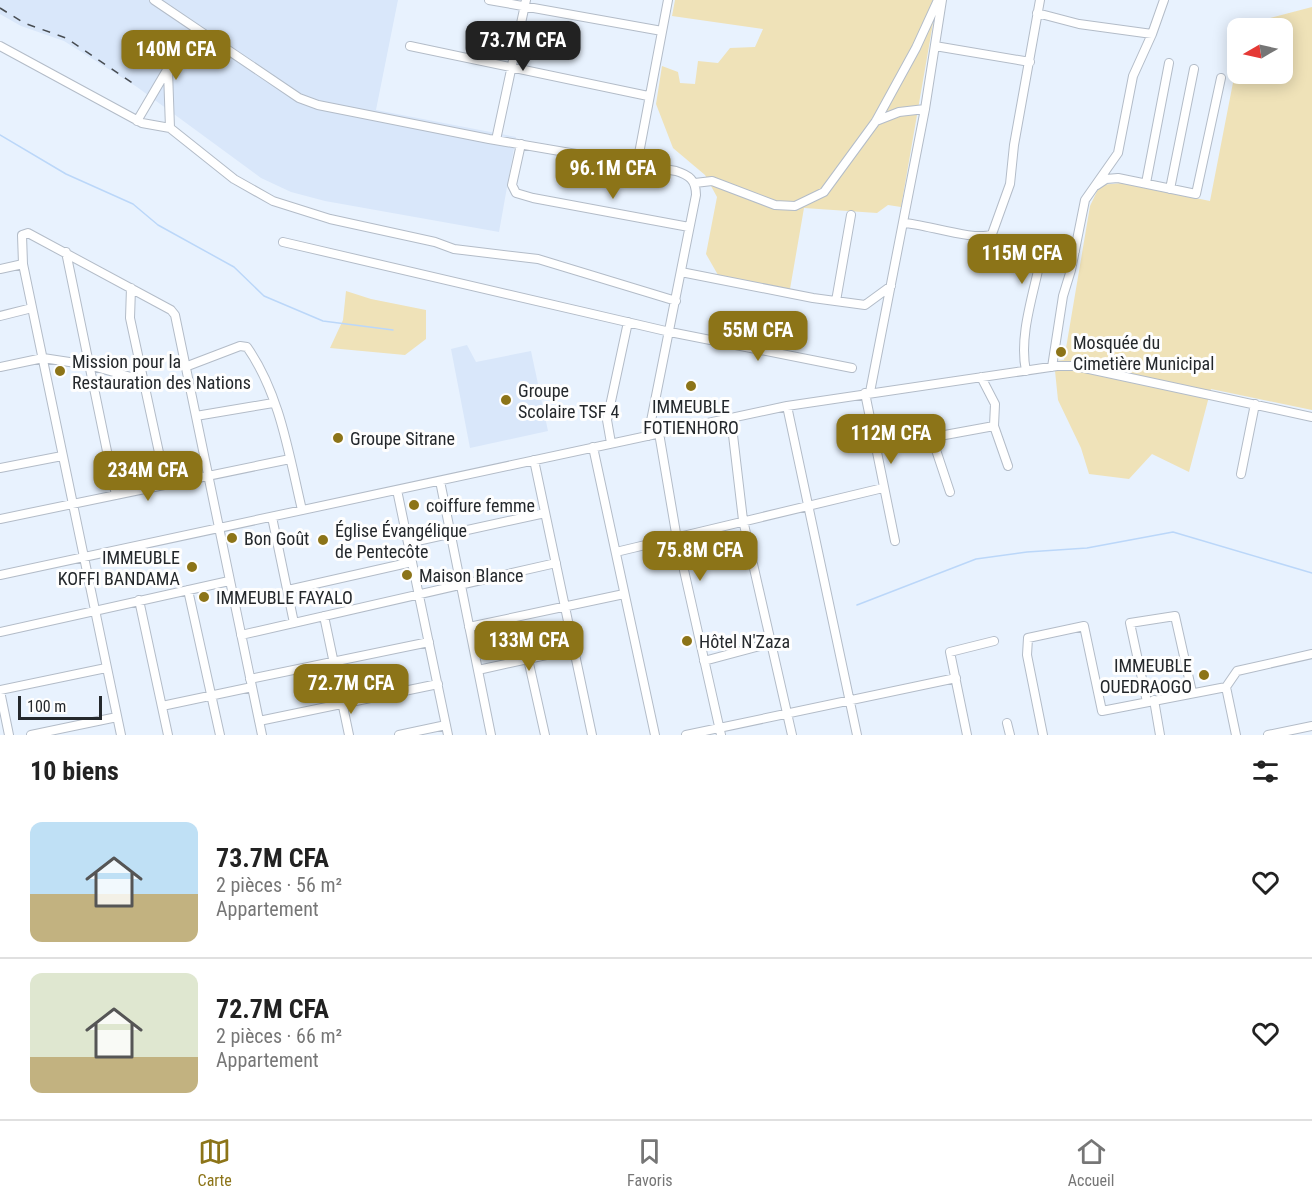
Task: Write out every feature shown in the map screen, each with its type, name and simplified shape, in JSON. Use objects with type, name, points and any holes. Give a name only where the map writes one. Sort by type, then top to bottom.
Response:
[{"type":"street","points":[[154,0],[299,98],[318,105],[496,140],[637,164],[684,174],[695,183],[696,195],[648,435]]},
{"type":"street","points":[[489,0],[525,3],[662,31]]},
{"type":"street","points":[[637,164],[648,96],[668,0]]},
{"type":"street","points":[[895,541],[874,448],[868,392],[925,109],[940,0]]},
{"type":"street","points":[[695,183],[712,181],[775,205],[795,206],[824,192],[876,120],[940,0]]},
{"type":"street","points":[[903,223],[937,227],[978,237],[992,234],[1010,184],[1014,145],[1040,0]]},
{"type":"street","points":[[1052,367],[1063,296],[1085,200],[1118,153],[1133,76],[1164,0]]},
{"type":"street","points":[[496,140],[525,3]]},
{"type":"street","points":[[1037,13],[1079,24],[1152,34]]},
{"type":"street","points":[[137,121],[174,58],[197,30]]},
{"type":"street","points":[[0,46],[137,121],[170,128],[234,179],[257,193],[290,207],[454,249],[538,259],[676,301]]},
{"type":"street","points":[[410,46],[648,96]]},
{"type":"street","points":[[935,46],[1030,62]]},
{"type":"street","points":[[1146,183],[1169,63]]},
{"type":"street","points":[[1170,189],[1194,69]]},
{"type":"street","points":[[168,71],[170,128]]},
{"type":"street","points":[[1093,188],[1106,179],[1118,178],[1196,194],[1221,78]]},
{"type":"street","points":[[876,120],[898,112],[925,109]]},
{"type":"street","points":[[521,144],[512,185],[516,193],[689,227]]},
{"type":"street","points":[[836,301],[851,215]]},
{"type":"street","points":[[121,735],[23,264],[22,235],[28,233],[174,312],[262,735]]},
{"type":"street","points":[[284,242],[670,332],[852,368]]},
{"type":"street","points":[[1026,370],[1024,360],[1029,314],[1042,251],[1075,251]]},
{"type":"street","points":[[66,252],[116,495]]},
{"type":"street","points":[[0,269],[23,264]]},
{"type":"street","points":[[681,272],[868,305],[891,285]]},
{"type":"street","points":[[131,288],[130,318],[166,485]]},
{"type":"street","points":[[0,316],[32,308]]},
{"type":"street","points":[[611,443],[607,420],[628,322]]},
{"type":"street","points":[[185,367],[244,346],[266,376],[302,510]]},
{"type":"street","points":[[0,367],[43,358],[89,364],[145,381]]},
{"type":"street","points":[[0,575],[788,406],[868,392],[1026,370],[1075,366],[1312,417]]},
{"type":"street","points":[[981,377],[995,404],[994,426],[1008,466]]},
{"type":"street","points":[[196,416],[273,403]]},
{"type":"street","points":[[1241,474],[1255,404]]},
{"type":"street","points":[[788,406],[857,735]]},
{"type":"street","points":[[730,418],[743,520],[792,735]]},
{"type":"street","points":[[874,448],[994,426]]},
{"type":"street","points":[[659,433],[677,539],[720,732]]},
{"type":"street","points":[[932,438],[950,492]]},
{"type":"street","points":[[593,447],[655,735]]},
{"type":"street","points":[[0,468],[62,456]]},
{"type":"street","points":[[0,519],[290,459]]},
{"type":"street","points":[[534,460],[592,735]]},
{"type":"street","points":[[440,481],[491,735]]},
{"type":"street","points":[[616,552],[883,488]]},
{"type":"street","points":[[397,490],[448,735]]},
{"type":"street","points":[[408,543],[545,513]]},
{"type":"street","points":[[272,517],[294,623]]},
{"type":"street","points":[[288,590],[412,562]]},
{"type":"street","points":[[241,635],[556,563]]},
{"type":"street","points":[[0,632],[94,609],[230,581]]},
{"type":"street","points":[[188,590],[220,735]]},
{"type":"street","points":[[469,627],[624,594]]},
{"type":"street","points":[[139,600],[168,735]]},
{"type":"street","points":[[324,616],[349,735]]},
{"type":"street","points":[[1160,735],[1130,623],[1175,616],[1192,692]]},
{"type":"street","points":[[1043,735],[1027,655],[1028,638],[1083,626],[1100,711],[1226,687]]},
{"type":"street","points":[[967,735],[951,650],[994,641]]},
{"type":"street","points":[[162,706],[213,696],[251,683],[334,662],[429,642]]},
{"type":"street","points":[[704,661],[771,643]]},
{"type":"street","points":[[478,670],[574,649]]},
{"type":"street","points":[[1236,735],[1226,687],[1238,669],[1312,654]]},
{"type":"street","points":[[528,659],[544,735]]},
{"type":"street","points":[[9,735],[0,690],[106,668]]},
{"type":"street","points":[[686,735],[720,732],[787,714],[956,678]]},
{"type":"street","points":[[259,721],[438,684]]},
{"type":"street","points":[[31,735],[117,717]]},
{"type":"street","points":[[1007,723],[1010,735]]},
{"type":"street","points":[[399,735],[446,724]]},
{"type":"street","points":[[1268,735],[1307,729]]},
{"type":"shaded area","points":[[0,0],[398,0],[376,110],[516,137],[499,232],[325,201],[291,192],[261,178],[137,87],[64,41],[21,26],[0,14]]},
{"type":"shaded area","points":[[675,0],[937,0],[901,207],[888,205],[877,213],[804,208],[790,289],[718,275],[706,254],[717,197],[705,175],[673,148],[656,104],[662,66],[678,72],[680,83],[695,84],[698,61],[718,63],[730,48],[755,47],[763,29],[672,16]]},
{"type":"shaded area","points":[[1312,7],[1312,410],[1211,389],[1189,472],[1152,454],[1129,479],[1089,474],[1081,448],[1058,400],[1054,361],[1064,360],[1090,206],[1100,185],[1122,183],[1210,201],[1233,84],[1293,84],[1293,18],[1270,18]]},
{"type":"shaded area","points":[[346,291],[371,299],[426,310],[426,339],[405,355],[330,348],[343,320]]},
{"type":"shaded area","points":[[467,345],[476,362],[531,351],[548,431],[470,448],[451,349]]},
{"type":"waterway","points":[[0,135],[66,174],[133,204],[158,225],[234,267],[264,296],[323,321],[393,330]]},
{"type":"waterway","points":[[857,605],[976,559],[1027,552],[1087,548],[1173,532],[1312,573]]},
{"type":"railway","points":[[0,8],[24,23],[66,38],[134,84]]},
{"type":"place","name":"Mosquée du Cimetière Municipal","points":[[1061,352]]},
{"type":"place","name":"Mission pour la Restauration des Nations","points":[[60,371]]},
{"type":"place","name":"IMMEUBLE FOTIENHORO","points":[[691,386]]},
{"type":"place","name":"Groupe Scolaire TSF 4","points":[[506,400]]},
{"type":"place","name":"Groupe Sitrane","points":[[338,438]]},
{"type":"place","name":"coiffure femme","points":[[414,505]]},
{"type":"place","name":"Bon Goût","points":[[232,538]]},
{"type":"place","name":"Église Évangélique de Pentecôte","points":[[323,540]]},
{"type":"place","name":"IMMEUBLE KOFFI BANDAMA","points":[[192,567]]},
{"type":"place","name":"Maison Blance","points":[[407,575]]},
{"type":"place","name":"IMMEUBLE FAYALO","points":[[204,597]]},
{"type":"place","name":"Hôtel N'Zaza","points":[[687,641]]},
{"type":"place","name":"IMMEUBLE OUEDRAOGO","points":[[1204,675]]}]
